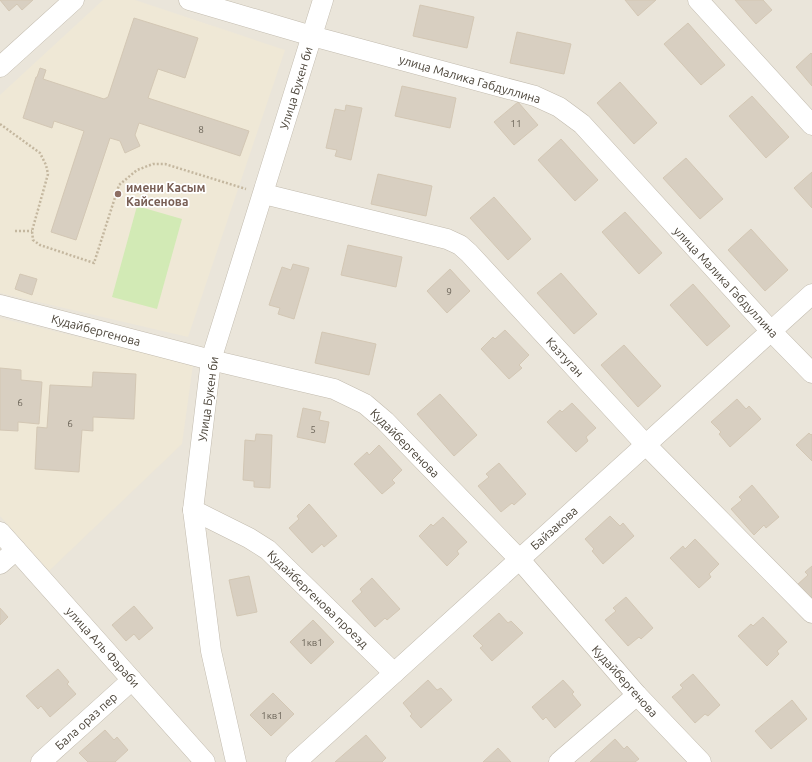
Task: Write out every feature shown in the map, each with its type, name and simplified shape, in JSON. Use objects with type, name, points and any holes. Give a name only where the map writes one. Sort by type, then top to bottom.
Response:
[{"type":"street","points":[[0,67],[74,0]]},
{"type":"street","name":"улица Малика Габдуллина","points":[[189,0],[312,36],[535,96],[560,106],[582,124],[771,331],[812,372]]},
{"type":"street","name":"Улица Букен би","points":[[236,762],[211,651],[193,510],[212,360],[323,0]]},
{"type":"street","points":[[698,0],[812,125]]},
{"type":"street","name":"Казтуган","points":[[264,194],[447,239],[460,245],[475,259],[646,445],[812,613]]},
{"type":"street","name":"Байзакова","points":[[296,762],[812,294]]},
{"type":"street","name":"Кудайбергенова","points":[[0,305],[212,360],[334,389],[365,404],[385,421],[520,560],[637,695],[701,762]]},
{"type":"street","name":"Кудайбергенова проезд","points":[[193,510],[249,538],[268,550],[394,674]]},
{"type":"street","name":"улица Аль Фараби","points":[[0,532],[205,762]]},
{"type":"street","points":[[0,564],[16,550]]},
{"type":"street","name":"Бала ораз пер","points":[[40,762],[132,680]]},
{"type":"street","points":[[559,762],[637,695]]},
{"type":"path","points":[[0,124],[40,153],[46,165],[48,174],[32,231],[33,240],[40,246],[94,263],[119,185],[137,170],[153,164],[165,164],[264,194]]},
{"type":"path","points":[[15,231],[32,231]]},
{"type":"shaded area","points":[[0,0],[812,0],[812,762],[0,762]]},
{"type":"shaded area","name":"имени Касым Кайсенова","points":[[103,0],[135,0],[285,50],[188,337],[0,293],[0,95]]},
{"type":"shaded area","points":[[0,318],[193,365],[182,444],[49,571],[0,516]]},
{"type":"green space","points":[[137,206],[182,219],[157,309],[112,297]]},
{"type":"building","points":[[0,0],[33,0],[22,10],[17,4],[9,11]]},
{"type":"building","points":[[625,0],[656,0],[638,16]]},
{"type":"building","points":[[735,0],[763,0],[772,10],[756,24]]},
{"type":"building","points":[[420,5],[474,17],[467,48],[413,36]]},
{"type":"building","points":[[134,18],[198,38],[185,78],[158,69],[148,98],[249,131],[240,156],[139,123],[135,135],[140,146],[125,153],[120,141],[110,138],[76,240],[51,232],[84,131],[54,121],[52,128],[23,118],[36,77],[40,68],[46,70],[43,79],[104,99],[108,97]]},
{"type":"building","points":[[688,23],[725,65],[701,85],[664,44]]},
{"type":"building","points":[[517,32],[571,44],[564,74],[510,63]]},
{"type":"building","points":[[811,53],[812,54],[812,86],[796,67]]},
{"type":"building","points":[[620,82],[657,123],[634,144],[597,103]]},
{"type":"building","points":[[402,86],[456,98],[450,128],[395,116]]},
{"type":"building","points":[[752,96],[789,137],[766,158],[729,116]]},
{"type":"building","points":[[518,102],[538,125],[514,145],[494,122]]},
{"type":"building","points":[[346,105],[362,108],[351,160],[335,156],[337,150],[326,148],[335,109],[345,111]]},
{"type":"building","points":[[561,139],[598,180],[575,201],[538,160]]},
{"type":"building","points":[[686,158],[723,199],[700,219],[663,178]]},
{"type":"building","points":[[812,172],[812,208],[794,188]]},
{"type":"building","points":[[378,174],[432,186],[426,216],[371,204]]},
{"type":"building","points":[[494,197],[531,239],[508,260],[470,218]]},
{"type":"building","points":[[625,212],[662,253],[639,274],[602,232]]},
{"type":"building","points":[[751,229],[788,270],[765,291],[728,250]]},
{"type":"building","points":[[348,245],[402,257],[396,287],[341,275]]},
{"type":"building","points":[[293,264],[309,268],[294,319],[278,314],[280,308],[269,305],[282,267],[291,270]]},
{"type":"building","points":[[450,269],[470,291],[447,313],[427,291]]},
{"type":"building","points":[[561,273],[597,314],[574,334],[537,293]]},
{"type":"building","points":[[20,274],[37,279],[32,295],[15,289]]},
{"type":"building","points":[[693,284],[730,326],[707,346],[670,305]]},
{"type":"building","points":[[505,330],[529,355],[519,365],[522,368],[509,379],[481,349],[493,337],[495,339]]},
{"type":"building","points":[[322,332],[376,344],[369,375],[315,363]]},
{"type":"building","points":[[624,345],[661,386],[638,407],[601,365]]},
{"type":"building","points":[[0,368],[21,370],[21,380],[42,382],[39,424],[18,422],[18,431],[0,430]]},
{"type":"building","points":[[93,372],[136,374],[134,419],[93,417],[93,431],[82,430],[79,472],[35,469],[37,427],[47,428],[50,385],[92,387]]},
{"type":"building","points":[[440,394],[477,435],[454,456],[417,414]]},
{"type":"building","points":[[737,399],[746,409],[749,406],[761,419],[730,447],[719,434],[721,432],[711,422]]},
{"type":"building","points":[[572,403],[596,428],[586,437],[588,441],[576,452],[547,422],[560,410],[562,412]]},
{"type":"building","points":[[303,408],[321,412],[319,420],[329,422],[325,443],[297,437]]},
{"type":"building","points":[[809,433],[811,435],[812,434],[812,461],[796,445]]},
{"type":"building","points":[[256,434],[272,435],[270,488],[254,487],[254,481],[243,480],[245,440],[255,441]]},
{"type":"building","points":[[379,445],[402,470],[392,480],[395,483],[382,494],[354,464],[367,452],[369,455]]},
{"type":"building","points":[[499,463],[526,494],[514,505],[512,503],[501,512],[478,486],[489,477],[486,474]]},
{"type":"building","points":[[752,485],[779,517],[766,528],[764,525],[754,535],[731,509],[742,500],[739,497]]},
{"type":"building","points":[[309,504],[337,536],[324,547],[322,544],[312,553],[289,528],[299,519],[297,516]]},
{"type":"building","points":[[610,516],[620,526],[623,523],[634,536],[603,564],[592,551],[594,549],[585,539]]},
{"type":"building","points":[[443,517],[467,542],[457,551],[459,554],[447,566],[419,536],[431,524],[433,526]]},
{"type":"building","points":[[695,539],[719,564],[709,574],[711,577],[699,588],[670,558],[683,546],[685,549]]},
{"type":"building","points":[[812,566],[812,601],[797,585],[808,575],[805,572]]},
{"type":"building","points":[[249,576],[257,612],[237,616],[229,580]]},
{"type":"building","points":[[372,578],[400,609],[387,620],[385,618],[375,627],[352,601],[362,592],[360,589]]},
{"type":"building","points":[[626,597],[653,628],[641,639],[639,637],[628,646],[605,620],[616,611],[613,608]]},
{"type":"building","points":[[134,606],[153,628],[139,640],[134,634],[126,641],[112,625]]},
{"type":"building","points":[[0,608],[8,617],[0,625]]},
{"type":"building","points":[[499,613],[508,623],[511,621],[523,633],[492,661],[480,648],[483,646],[473,636]]},
{"type":"building","points":[[763,617],[787,642],[777,651],[779,654],[767,666],[738,636],[751,624],[753,626]]},
{"type":"building","points":[[313,620],[334,642],[311,664],[290,642]]},
{"type":"building","points":[[58,669],[69,682],[67,684],[76,694],[50,717],[41,706],[38,709],[26,696]]},
{"type":"building","points":[[693,674],[720,705],[708,716],[705,714],[695,723],[672,697],[683,688],[680,685]]},
{"type":"building","points":[[428,680],[437,690],[441,688],[452,700],[421,728],[410,716],[412,714],[403,703]]},
{"type":"building","points":[[563,680],[574,692],[572,694],[581,705],[555,728],[546,717],[543,720],[532,707]]},
{"type":"building","points":[[273,693],[294,714],[271,736],[250,715]]},
{"type":"building","points":[[792,700],[807,719],[771,749],[755,731]]},
{"type":"building","points":[[105,730],[114,740],[117,737],[128,750],[115,762],[88,762],[79,753]]},
{"type":"building","points":[[366,735],[386,758],[382,762],[335,762]]},
{"type":"building","points":[[615,739],[624,749],[627,746],[639,759],[635,762],[590,762]]},
{"type":"building","points":[[498,748],[511,762],[483,762]]},
{"type":"place","name":"имени Касым Кайсенова","points":[[118,194]]}]
